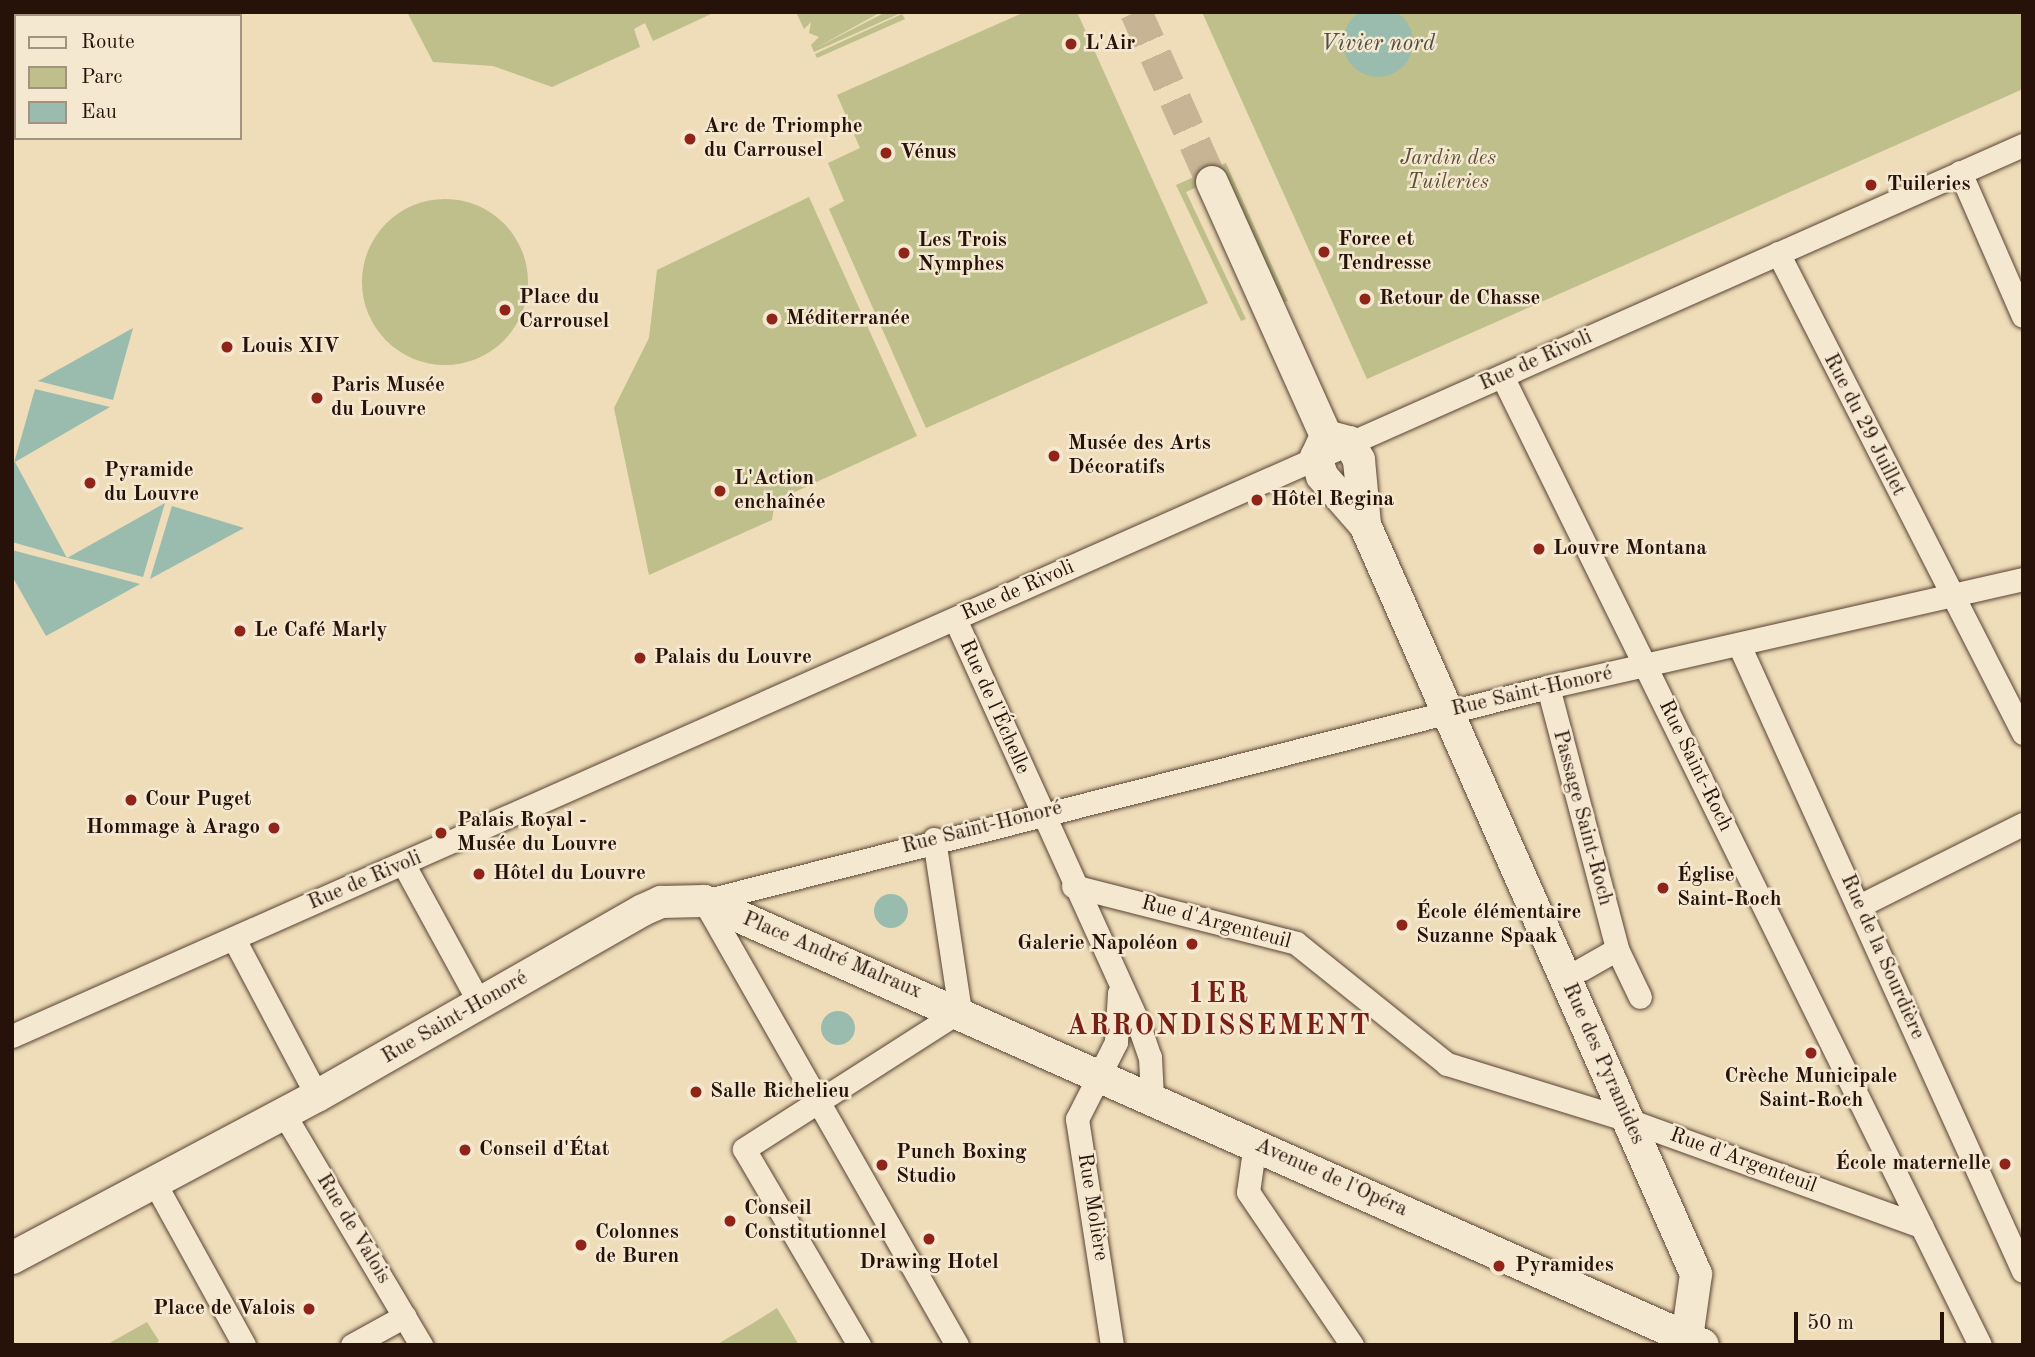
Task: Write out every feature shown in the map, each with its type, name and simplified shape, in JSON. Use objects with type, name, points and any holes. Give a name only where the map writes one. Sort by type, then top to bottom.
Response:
[{"type":"street","name":"Rue de Rivoli","points":[[12,1036],[404,866],[955,619],[1330,445],[1502,376],[2023,145]]},
{"type":"street","points":[[1960,172],[2023,316]]},
{"type":"street","points":[[1212,182],[1330,445]]},
{"type":"street","name":"Rue du 29 Juillet","points":[[1778,253],[2023,733]]},
{"type":"street","name":"Rue Saint-Roch","points":[[1502,376],[1980,1345]]},
{"type":"street","name":"Rue des Pyramides","points":[[1330,445],[1340,503],[1365,525],[1696,1274],[1695,1341]]},
{"type":"street","name":"Rue Saint-Honoré","points":[[12,1258],[153,1180],[317,1096],[661,902],[704,901],[934,839],[1548,687],[2023,579]]},
{"type":"street","name":"Rue de l'Échelle","points":[[955,619],[1150,1057],[1152,1098]]},
{"type":"street","name":"Rue de la Sourdière","points":[[1739,645],[2023,1271]]},
{"type":"street","name":"Passage Saint-Roch","points":[[1548,687],[1617,949],[1640,998]]},
{"type":"street","points":[[1859,906],[2023,824]]},
{"type":"street","name":"Place André Malraux","points":[[934,839],[960,1012]]},
{"type":"street","points":[[404,866],[480,1004]]},
{"type":"street","name":"Rue d'Argenteuil","points":[[1073,886],[1296,943],[1447,1064],[1628,1120],[1921,1226]]},
{"type":"street","points":[[704,901],[816,1106],[957,1345]]},
{"type":"street","name":"Place André Malraux","points":[[704,901],[960,1012]]},
{"type":"street","points":[[234,939],[317,1096]]},
{"type":"street","points":[[1582,969],[1617,949]]},
{"type":"street","name":"Rue de l'Échelle","points":[[1099,1074],[1118,1035],[1119,987]]},
{"type":"street","name":"Place André Malraux","points":[[859,1345],[744,1149],[816,1106],[960,1012]]},
{"type":"street","name":"Avenue de l'Opéra","points":[[960,1012],[1695,1341]]},
{"type":"street","name":"Rue Molière","points":[[1099,1074],[1077,1119],[1112,1345]]},
{"type":"street","name":"Rue de Valois","points":[[284,1114],[421,1345]]},
{"type":"street","points":[[1255,1143],[1248,1192],[1352,1345]]},
{"type":"street","points":[[153,1180],[244,1345]]},
{"type":"street","points":[[352,1345],[405,1316]]},
{"type":"green space","points":[[407,12],[711,14],[653,41],[645,23],[634,29],[640,47],[552,87],[493,66],[433,62]]},
{"type":"green space","points":[[881,12],[814,49],[886,12],[903,12],[814,52],[811,45],[819,37],[809,33],[811,22],[804,29],[797,14]]},
{"type":"green space","points":[[1025,12],[1077,12],[1208,303],[926,428],[829,209],[844,201],[828,163],[860,148],[837,95]]},
{"type":"green space","name":"Jardin des Tuileries","points":[[1202,12],[2023,12],[2023,89],[1367,379]]},
{"type":"green space","points":[[902,14],[905,19],[817,58],[815,54]]},
{"type":"green space","points":[[1226,163],[1288,301],[1280,304],[1223,175],[1186,192],[1246,319],[1241,321],[1176,185]]},
{"type":"green space","points":[[809,197],[917,436],[775,501],[772,520],[649,575],[614,408],[649,338],[657,270]]},
{"type":"green space","points":[[445,199],[477,205],[504,223],[522,250],[528,282],[522,314],[504,341],[477,359],[445,365],[413,359],[386,341],[368,314],[362,282],[368,250],[386,223],[413,205]]},
{"type":"green space","points":[[777,1308],[799,1345],[716,1345],[750,1325]]},
{"type":"green space","points":[[147,1322],[159,1341],[154,1345],[106,1345]]},
{"type":"water","name":"Vivier nord","points":[[1378,7],[1397,13],[1407,23],[1413,42],[1407,61],[1397,71],[1378,77],[1359,71],[1349,61],[1343,42],[1349,23],[1359,13]]},
{"type":"water","points":[[133,328],[113,400],[38,381]]},
{"type":"water","points":[[35,389],[110,407],[15,462],[67,558],[12,542],[12,470]]},
{"type":"water","points":[[165,503],[143,577],[67,558]]},
{"type":"water","points":[[172,506],[244,528],[150,579]]},
{"type":"water","points":[[12,550],[140,584],[46,636],[12,576]]},
{"type":"water","points":[[891,894],[903,899],[908,911],[903,923],[891,928],[879,923],[874,911],[879,899]]},
{"type":"water","points":[[838,1011],[850,1016],[855,1028],[850,1040],[838,1045],[826,1040],[821,1028],[826,1016]]},
{"type":"tunnel","points":[[1136,12],[1212,182]]},
{"type":"place","name":"L'Air","points":[[1071,44]]},
{"type":"place","name":"Arc de Triomphe du Carrousel","points":[[690,139]]},
{"type":"place","name":"Vénus","points":[[886,153]]},
{"type":"place","name":"Tuileries","points":[[1871,185]]},
{"type":"place","name":"Force et Tendresse","points":[[1324,252]]},
{"type":"place","name":"Les Trois Nymphes","points":[[904,253]]},
{"type":"place","name":"Retour de Chasse","points":[[1365,299]]},
{"type":"place","name":"Place du Carrousel","points":[[505,310]]},
{"type":"place","name":"Méditerranée","points":[[772,319]]},
{"type":"place","name":"Louis XIV","points":[[227,347]]},
{"type":"place","name":"Paris Musée du Louvre","points":[[317,398]]},
{"type":"place","name":"Musée des Arts Décoratifs","points":[[1054,456]]},
{"type":"place","name":"Pyramide du Louvre","points":[[90,483]]},
{"type":"place","name":"L'Action enchaînée","points":[[720,491]]},
{"type":"place","name":"Hôtel Regina","points":[[1257,500]]},
{"type":"place","name":"Louvre Montana","points":[[1539,549]]},
{"type":"place","name":"Le Café Marly","points":[[240,631]]},
{"type":"place","name":"Palais du Louvre","points":[[640,658]]},
{"type":"place","name":"Cour Puget","points":[[131,800]]},
{"type":"place","name":"Hommage à Arago","points":[[274,828]]},
{"type":"place","name":"Palais Royal - Musée du Louvre","points":[[441,833]]},
{"type":"place","name":"Hôtel du Louvre","points":[[479,874]]},
{"type":"place","name":"Église Saint-Roch","points":[[1663,888]]},
{"type":"place","name":"École élémentaire Suzanne Spaak","points":[[1402,925]]},
{"type":"place","name":"Galerie Napoléon","points":[[1192,944]]},
{"type":"place","name":"Crèche Municipale Saint-Roch","points":[[1811,1053]]},
{"type":"place","name":"Salle Richelieu","points":[[696,1092]]},
{"type":"place","name":"Conseil d'État","points":[[465,1150]]},
{"type":"place","name":"École maternelle","points":[[2005,1164]]},
{"type":"place","name":"Punch Boxing Studio","points":[[882,1165]]},
{"type":"place","name":"Conseil Constitutionnel","points":[[730,1221]]},
{"type":"place","name":"Drawing Hotel","points":[[929,1239]]},
{"type":"place","name":"Colonnes de Buren","points":[[581,1245]]},
{"type":"place","name":"Pyramides","points":[[1499,1266]]},
{"type":"place","name":"Place de Valois","points":[[309,1309]]},
{"type":"district","name":"1ER ARRONDISSEMENT","points":[[1219,1011]]}]
